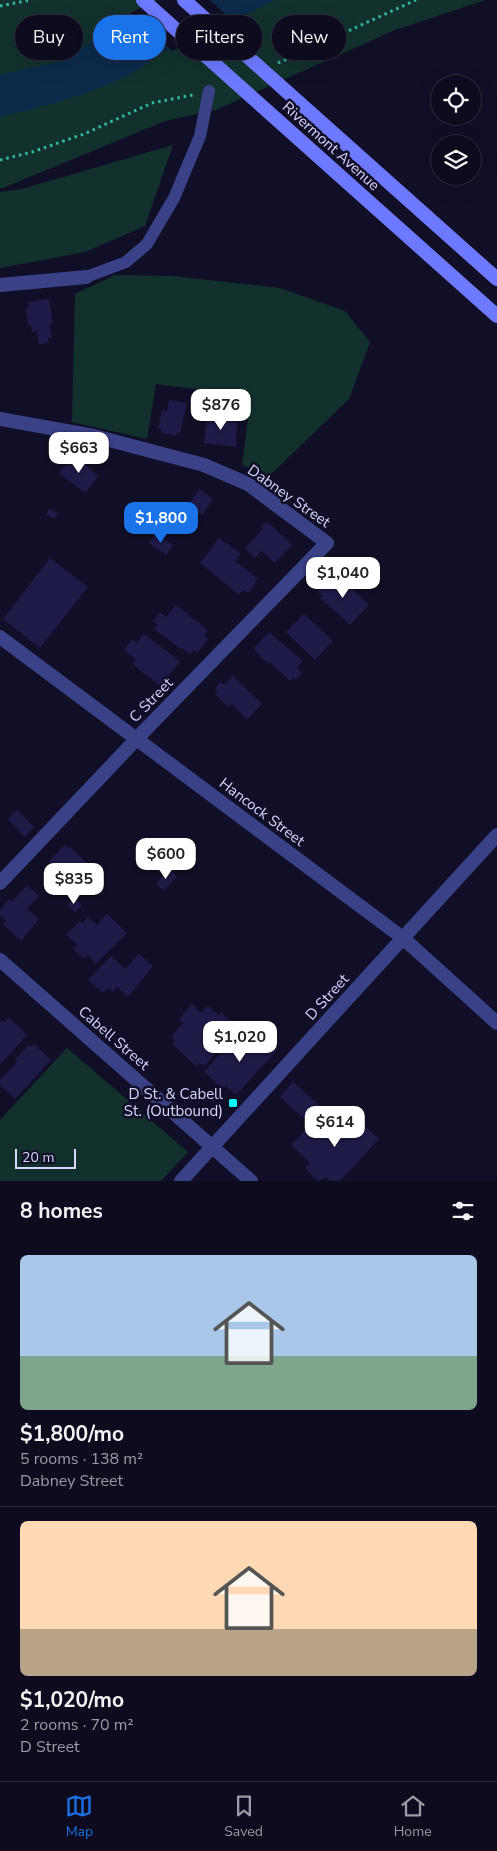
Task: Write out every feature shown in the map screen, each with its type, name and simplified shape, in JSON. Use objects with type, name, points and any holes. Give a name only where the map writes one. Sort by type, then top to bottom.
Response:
[{"type":"main road","name":"Rivermont Avenue","points":[[143,0],[497,316]]},
{"type":"main road","name":"Rivermont Avenue","points":[[184,0],[497,279]]},
{"type":"street","points":[[0,285],[86,277]]},
{"type":"street","name":"Dabney Street","points":[[0,419],[94,436],[204,465],[248,484],[327,543]]},
{"type":"street","name":"C Street","points":[[0,883],[137,738],[327,543]]},
{"type":"street","name":"Hancock Street","points":[[0,637],[403,938],[497,1023]]},
{"type":"street","name":"D Street","points":[[181,1181],[497,834]]},
{"type":"street","name":"Cabell Street","points":[[0,960],[214,1146],[251,1181]]},
{"type":"lane","points":[[86,277],[126,262],[147,244],[174,198],[200,136],[209,91]]},
{"type":"path","points":[[0,6],[30,0]]},
{"type":"green space","points":[[0,0],[486,0],[395,30],[346,52],[346,15],[272,15],[272,60],[328,60],[216,110],[165,121],[0,188]]},
{"type":"green space","points":[[173,145],[145,226],[85,252],[0,268],[0,192],[22,189]]},
{"type":"green space","points":[[115,275],[172,276],[280,288],[345,311],[370,342],[349,399],[268,477],[242,465],[251,396],[156,384],[147,439],[72,422],[75,294]]},
{"type":"green space","points":[[67,1048],[188,1152],[161,1181],[0,1181],[0,1120]]},
{"type":"water","points":[[164,0],[276,0],[243,15],[176,15],[176,46],[166,51],[166,15],[131,15]]},
{"type":"water","points":[[93,40],[93,60],[153,60],[129,75],[87,93],[0,117],[0,75],[63,60],[83,60],[83,47]]},
{"type":"pier","points":[[158,0],[210,0],[226,15],[176,15],[176,49],[172,51],[166,46],[166,15],[132,15],[130,13]]},
{"type":"building","points":[[49,299],[53,323],[50,324],[52,338],[48,338],[49,343],[39,344],[37,331],[32,332],[31,325],[28,326],[26,308],[29,308],[28,302]]},
{"type":"building","points":[[169,400],[187,403],[180,433],[177,432],[176,436],[161,433],[161,429],[158,428],[162,410],[167,411]]},
{"type":"building","points":[[207,413],[220,414],[220,418],[237,420],[236,447],[204,443]]},
{"type":"building","points":[[74,454],[98,476],[85,493],[59,473]]},
{"type":"building","points":[[199,489],[213,499],[202,515],[188,506]]},
{"type":"building","points":[[49,509],[58,513],[54,519],[46,515]]},
{"type":"building","points":[[266,522],[292,545],[275,563],[261,551],[255,558],[245,548],[263,529],[261,527]]},
{"type":"building","points":[[156,534],[173,545],[166,555],[149,543]]},
{"type":"building","points":[[219,538],[241,554],[235,561],[258,579],[248,593],[243,590],[239,595],[200,563]]},
{"type":"building","points":[[50,558],[88,587],[40,648],[3,619]]},
{"type":"building","points":[[335,573],[369,605],[350,625],[320,598],[322,596],[318,592]]},
{"type":"building","points":[[176,605],[208,630],[204,636],[208,639],[197,653],[193,650],[190,654],[181,649],[154,629],[158,625],[153,621],[160,612],[166,617]]},
{"type":"building","points":[[304,614],[333,641],[315,660],[286,632]]},
{"type":"building","points":[[269,632],[303,661],[297,668],[302,673],[295,680],[293,678],[290,681],[256,652],[254,648]]},
{"type":"building","points":[[144,634],[180,661],[161,686],[138,669],[133,663],[136,659],[124,650],[132,639],[137,643]]},
{"type":"building","points":[[233,676],[262,704],[247,720],[232,704],[228,707],[215,694],[218,691],[215,688],[221,682],[224,685]]},
{"type":"building","points":[[17,810],[34,827],[25,837],[8,819]]},
{"type":"building","points":[[65,845],[68,848],[69,846],[92,868],[90,870],[100,879],[85,893],[76,884],[73,887],[49,861]]},
{"type":"building","points":[[168,869],[177,876],[164,891],[156,884]]},
{"type":"building","points":[[27,885],[39,896],[27,909],[39,919],[21,941],[3,924],[6,921],[0,915],[0,910],[9,899],[12,902]]},
{"type":"building","points":[[73,897],[82,905],[75,912],[67,905]]},
{"type":"building","points":[[107,914],[127,933],[96,964],[88,955],[84,959],[73,949],[77,945],[66,935],[80,921],[83,923],[88,917],[97,925]]},
{"type":"building","points":[[139,954],[153,966],[128,997],[117,987],[113,992],[108,988],[103,993],[88,980],[111,956],[125,969]]},
{"type":"building","points":[[192,1004],[201,1013],[208,1006],[218,1015],[221,1012],[238,1028],[204,1066],[200,1063],[197,1067],[172,1044],[175,1040],[171,1037],[183,1023],[179,1019]]},
{"type":"building","points":[[9,1018],[27,1035],[0,1065],[0,1023],[2,1020],[5,1022]]},
{"type":"building","points":[[259,1034],[277,1050],[236,1095],[226,1086],[223,1089],[204,1072],[230,1042],[234,1046],[240,1039],[248,1047]]},
{"type":"building","points":[[34,1044],[51,1060],[15,1099],[0,1085],[0,1080],[17,1062],[15,1060],[28,1045],[31,1047]]},
{"type":"building","points":[[293,1082],[320,1106],[307,1121],[280,1097]]},
{"type":"building","points":[[331,1115],[344,1128],[355,1117],[379,1139],[340,1181],[330,1181],[325,1177],[318,1181],[305,1168],[310,1163],[291,1145],[305,1130],[312,1137]]},
{"type":"place","name":"D St. & Cabell St. (Outbound)","points":[[233,1103]]}]
